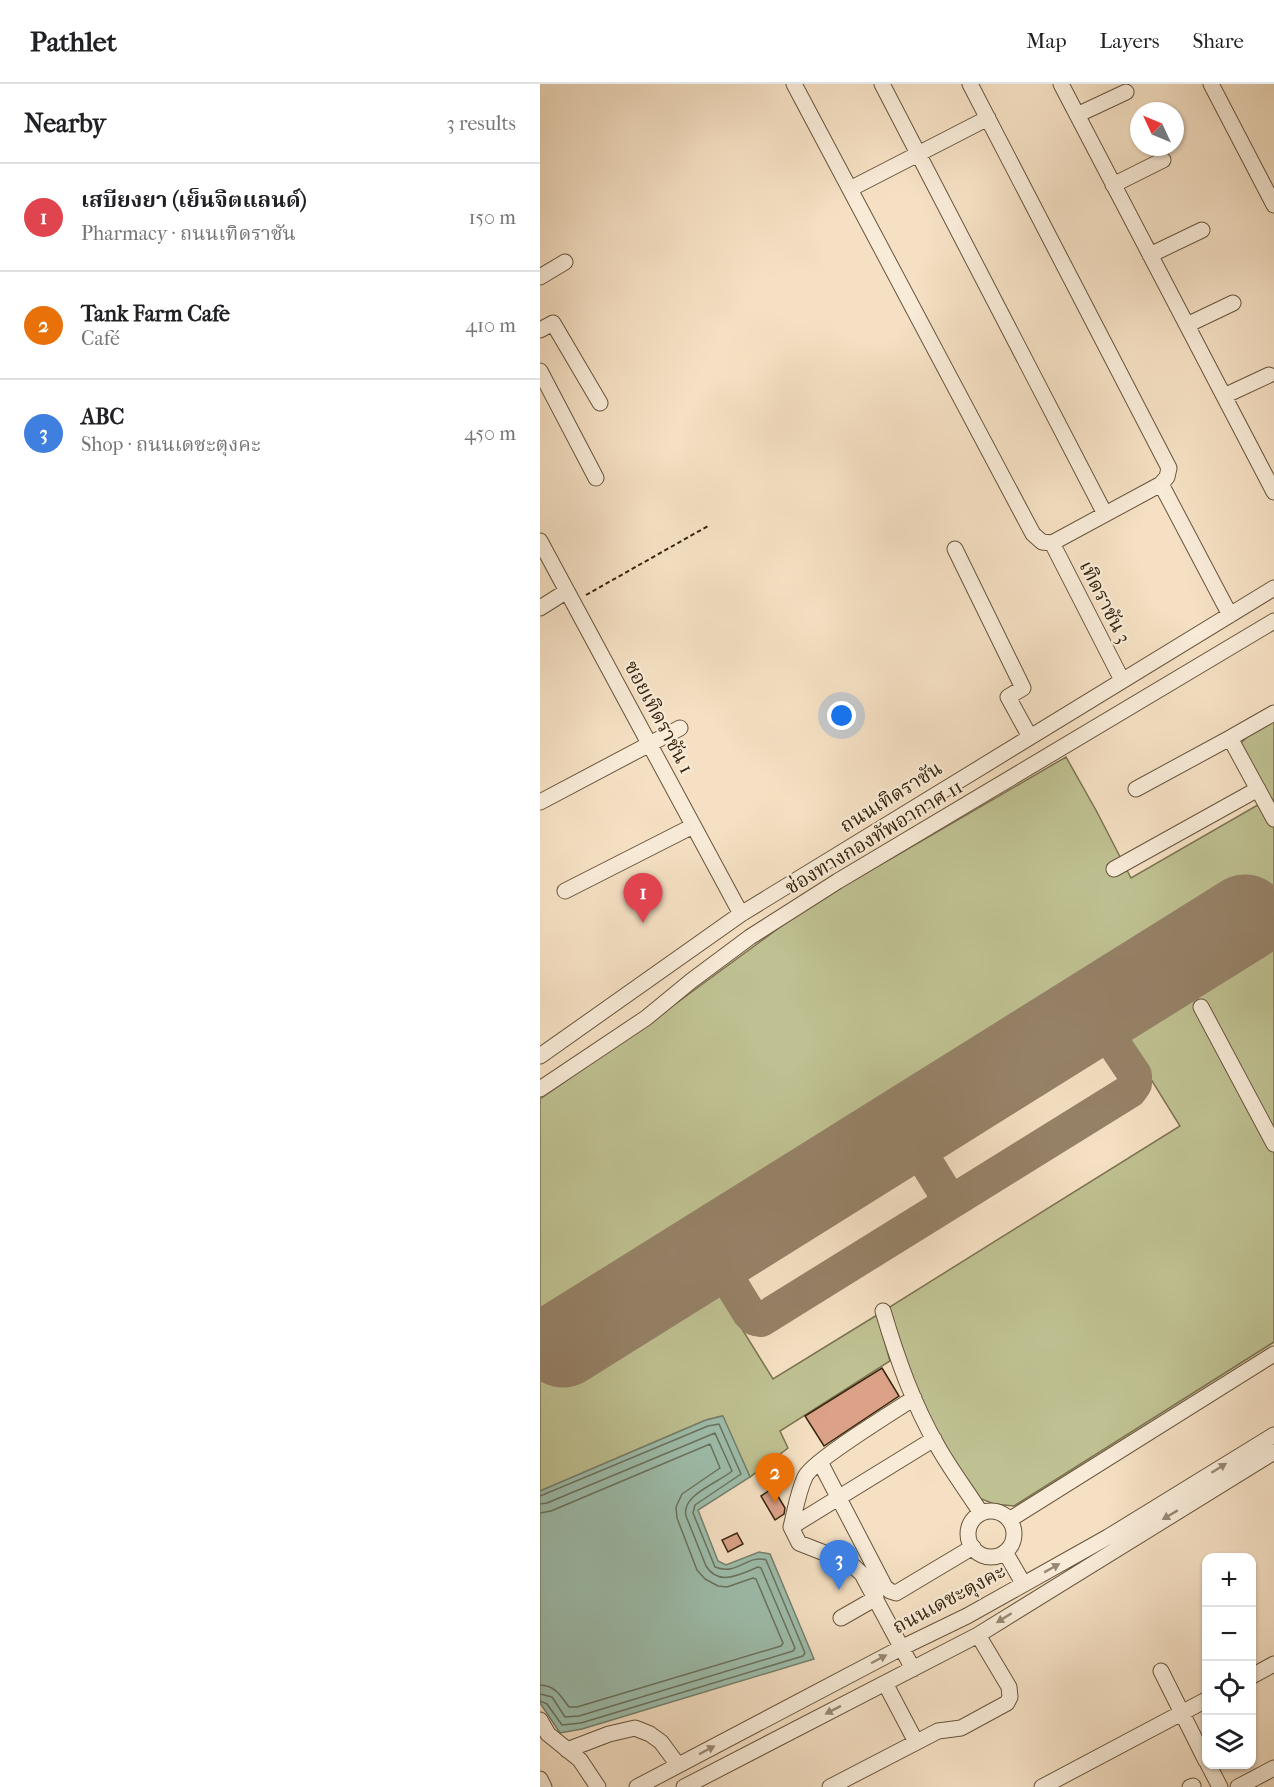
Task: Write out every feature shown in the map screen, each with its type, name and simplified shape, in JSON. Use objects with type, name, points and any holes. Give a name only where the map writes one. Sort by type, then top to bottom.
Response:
[{"type":"street","points":[[794,84],[1033,534],[1042,542],[1052,543],[1161,484],[1167,477],[1169,468],[970,84]]},
{"type":"street","points":[[882,84],[1105,514]]},
{"type":"street","points":[[1061,84],[1224,396],[1268,466],[1274,492]]},
{"type":"street","points":[[1211,84],[1274,205]]},
{"type":"street","points":[[1077,115],[1126,92]]},
{"type":"street","points":[[850,189],[988,118]]},
{"type":"street","points":[[1113,185],[1162,160]]},
{"type":"street","points":[[1150,255],[1202,230]]},
{"type":"street","points":[[540,277],[565,262]]},
{"type":"street","points":[[1187,325],[1233,303]]},
{"type":"street","points":[[540,330],[553,323],[600,403]]},
{"type":"street","points":[[540,371],[596,478]]},
{"type":"street","points":[[1224,396],[1269,375]]},
{"type":"street","points":[[1161,484],[1230,615]]},
{"type":"street","name":"ซอยเทิดราชัน 1","points":[[540,541],[741,914]]},
{"type":"street","name":"เทิดราชัน 3","points":[[1052,543],[1122,680]]},
{"type":"street","points":[[955,549],[1023,688],[1008,697],[1030,737]]},
{"type":"street","name":"ถนนเทิดราชัน","points":[[540,1056],[741,914],[1274,588]]},
{"type":"street","points":[[540,608],[570,597]]},
{"type":"street","name":"ช่องทางกองทัพอากาศ 11","points":[[540,1089],[646,1018],[750,937],[1274,621]]},
{"type":"street","points":[[1136,789],[1274,713]]},
{"type":"street","points":[[540,802],[680,728]]},
{"type":"street","points":[[1230,738],[1274,819]]},
{"type":"street","points":[[1114,869],[1258,789]]},
{"type":"street","points":[[565,891],[693,826]]},
{"type":"street","points":[[1201,1007],[1274,1144]]},
{"type":"street","points":[[883,1311],[900,1367],[914,1398],[934,1439],[981,1513]]},
{"type":"street","points":[[1009,1520],[1274,1354]]},
{"type":"street","points":[[913,1669],[862,1574],[850,1563],[799,1543],[791,1527],[805,1475],[820,1462],[914,1398]]},
{"type":"street","name":"ถนนเดชะตุงคะ","points":[[637,1787],[901,1648],[967,1616],[1108,1537],[1274,1434]]},
{"type":"street","points":[[791,1527],[934,1439]]},
{"type":"street","points":[[684,1787],[978,1635],[1115,1548],[1274,1452]]},
{"type":"street","points":[[820,1462],[885,1587],[890,1591],[896,1593],[973,1547]]},
{"type":"street","points":[[1000,1512],[1013,1526],[1013,1540],[1005,1552],[991,1556],[978,1552],[973,1547],[968,1532],[970,1524],[981,1513],[1000,1512]]},
{"type":"street","points":[[1005,1552],[1023,1583]]},
{"type":"street","points":[[841,1618],[876,1598]]},
{"type":"street","points":[[830,1787],[938,1731],[961,1728],[1006,1703],[1010,1697],[1009,1687],[978,1635]]},
{"type":"street","points":[[1256,1673],[1274,1664]]},
{"type":"street","points":[[1161,1671],[1202,1754]]},
{"type":"street","points":[[885,1683],[916,1742]]},
{"type":"street","points":[[1042,1787],[1202,1702]]},
{"type":"street","points":[[540,1720],[548,1734],[580,1760],[598,1787]]},
{"type":"street","points":[[567,1750],[609,1734],[635,1728],[650,1734],[661,1742],[678,1765]]},
{"type":"street","points":[[1238,1787],[1274,1768]]},
{"type":"street","points":[[1210,1769],[1220,1787]]},
{"type":"street","points":[[540,1779],[544,1787]]},
{"type":"path","points":[[570,597],[708,526]]},
{"type":"shaded area","points":[[1274,719],[1274,1342],[1014,1506],[994,1504],[979,1498],[949,1455],[914,1388],[888,1308],[1180,1126],[1118,1026],[1263,934],[1239,894],[543,1329],[567,1369],[711,1279],[773,1379],[877,1315],[890,1361],[780,1431],[788,1448],[750,1477],[722,1416],[706,1420],[540,1491],[540,1099],[663,1013],[806,908],[1066,757],[1131,878],[1270,798],[1241,743]]},
{"type":"water","points":[[723,1416],[750,1477],[698,1510],[718,1561],[726,1565],[759,1552],[770,1554],[814,1659],[582,1729],[560,1733],[540,1703],[540,1491],[706,1420]]},
{"type":"building","points":[[882,1368],[899,1396],[824,1446],[805,1416]]},
{"type":"building","points":[[773,1488],[785,1508],[784,1514],[775,1520],[761,1496]]},
{"type":"building","points":[[737,1533],[743,1544],[728,1552],[722,1540]]},
{"type":"taxiway","points":[[702,1259],[715,1262],[722,1269],[749,1313],[755,1319],[761,1320],[1130,1091],[1135,1084],[1135,1075],[1102,1026],[1101,1021],[1106,1005]]},
{"type":"taxiway","points":[[914,1126],[913,1141],[944,1191],[944,1206]]},
{"type":"runway","points":[[563,1344],[1245,918]]},
{"type":"place","name":"เสบียงยา (เย็นจิตแลนด์)","points":[[643,923]]},
{"type":"place","name":"Tank Farm Cafe","points":[[775,1503]]},
{"type":"place","name":"ABC","points":[[839,1590]]}]
